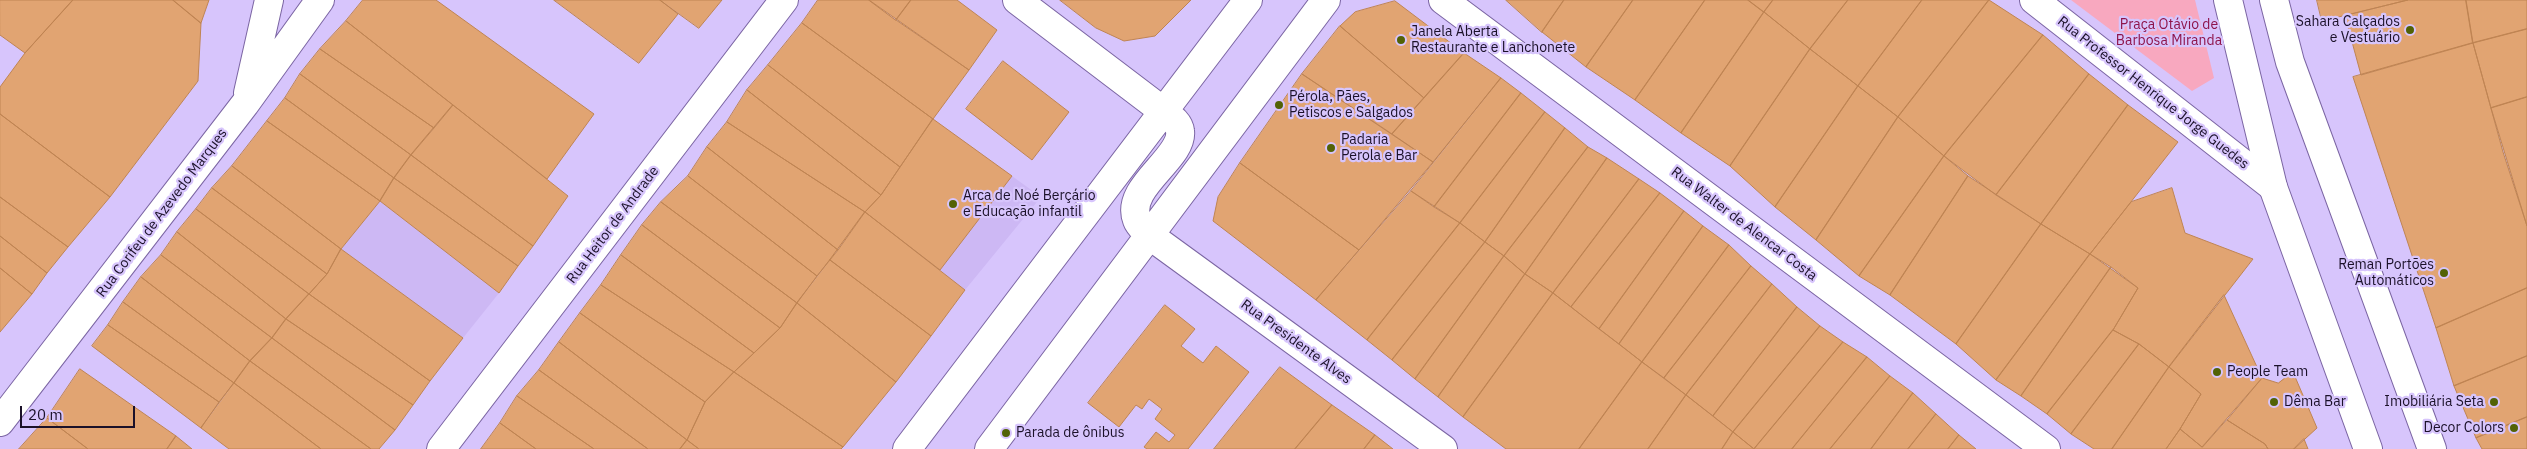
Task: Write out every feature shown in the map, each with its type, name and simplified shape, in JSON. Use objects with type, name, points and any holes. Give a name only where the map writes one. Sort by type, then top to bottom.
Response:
[{"type":"street","points":[[245,104],[269,0]]},
{"type":"street","name":"Rua Corifeu de Azevedo Marques","points":[[0,422],[245,104],[320,0]]},
{"type":"street","name":"Rua Heitor de Andrade","points":[[441,449],[784,0]]},
{"type":"street","points":[[1017,0],[1163,110],[1180,130],[1179,141],[1144,187],[1134,206],[1138,221],[1149,235]]},
{"type":"street","points":[[907,449],[1248,0]]},
{"type":"street","points":[[989,449],[1326,0]]},
{"type":"street","name":"Rua Walter de Alencar Costa","points":[[1443,0],[2046,449]]},
{"type":"street","name":"Rua Professor Henrique Jorge Guedes","points":[[2034,0],[2272,187]]},
{"type":"street","points":[[2228,0],[2272,187],[2368,449]]},
{"type":"street","points":[[2274,0],[2290,62],[2432,449]]},
{"type":"street","name":"Rua Presidente Alves","points":[[1149,235],[1443,449]]},
{"type":"shaded area","name":"Arca de Noé Berçário e Educação infantil","points":[[933,119],[1041,197],[965,290],[865,212],[881,195]]},
{"type":"shaded area","points":[[380,201],[499,293],[463,338],[341,249]]},
{"type":"green space","name":"Praça Otávio de Barbosa Miranda","points":[[2071,0],[2195,0],[2214,78],[2192,91]]},
{"type":"building","points":[[0,0],[73,0],[25,53],[0,35]]},
{"type":"building","points":[[73,0],[173,0],[201,23],[198,81],[110,197],[0,114],[0,87],[25,53]]},
{"type":"building","points":[[173,0],[209,0],[201,23]]},
{"type":"building","points":[[363,0],[436,0],[594,114],[547,179],[346,21]]},
{"type":"building","points":[[554,0],[660,0],[678,14],[639,63]]},
{"type":"building","points":[[660,0],[722,0],[699,28]]},
{"type":"building","points":[[818,0],[869,0],[969,70],[933,119],[802,23]]},
{"type":"building","points":[[869,0],[911,0],[896,20]]},
{"type":"building","points":[[911,0],[957,0],[997,30],[969,70],[896,20]]},
{"type":"building","points":[[1060,0],[1191,0],[1155,36],[1124,41],[1096,28]]},
{"type":"building","points":[[1506,0],[1564,0],[1542,32]]},
{"type":"building","points":[[1564,0],[1633,0],[1586,67],[1542,32]]},
{"type":"building","points":[[1633,0],[1705,0],[1635,100],[1586,67]]},
{"type":"building","points":[[1705,0],[1748,0],[1764,12],[1681,133],[1635,100]]},
{"type":"building","points":[[1748,0],[1773,0],[1764,12]]},
{"type":"building","points":[[1773,0],[1848,0],[1810,49],[1764,12]]},
{"type":"building","points":[[1848,0],[1922,0],[1858,86],[1810,49]]},
{"type":"building","points":[[1922,0],[1989,0],[1898,117],[1858,86]]},
{"type":"building","points":[[1989,0],[2043,35],[1944,156],[1898,117]]},
{"type":"building","points":[[2317,0],[2408,0],[2322,21]]},
{"type":"building","name":"Sahara Calçados e Vestuário","points":[[2408,0],[2466,0],[2473,43],[2361,75],[2345,16]]},
{"type":"building","points":[[2466,0],[2527,0],[2527,29],[2473,43]]},
{"type":"building","name":"Janela Aberta Restaurante e Lanchonete","points":[[1395,1],[1464,53],[1424,98],[1340,26],[1355,12]]},
{"type":"building","points":[[1764,12],[1810,49],[1730,166],[1681,133]]},
{"type":"building","points":[[346,21],[453,105],[434,128],[320,49]]},
{"type":"building","points":[[802,23],[933,119],[900,167],[768,65]]},
{"type":"building","points":[[1340,26],[1424,98],[1392,134],[1302,74]]},
{"type":"building","points":[[2527,29],[2527,97],[2491,108],[2473,43]]},
{"type":"building","points":[[2043,35],[2089,74],[1996,195],[1944,156]]},
{"type":"building","points":[[2473,43],[2503,152],[2527,226],[2527,288],[2436,328],[2353,77]]},
{"type":"building","points":[[320,49],[434,128],[411,155],[300,74]]},
{"type":"building","points":[[1810,49],[1858,86],[1775,207],[1730,166]]},
{"type":"building","points":[[1464,53],[1501,78],[1433,162],[1392,134]]},
{"type":"building","points":[[1003,61],[1069,112],[1032,160],[966,109]]},
{"type":"building","points":[[768,65],[900,167],[881,195],[747,90]]},
{"type":"building","points":[[300,74],[411,155],[394,178],[285,98]]},
{"type":"building","name":"Padaria Perola e Bar","points":[[1302,74],[1433,162],[1359,250],[1240,163]]},
{"type":"building","points":[[2089,74],[2128,105],[2041,224],[1996,195]]},
{"type":"building","points":[[1501,78],[1521,93],[1434,207],[1411,191]]},
{"type":"building","points":[[1858,86],[1898,117],[1816,240],[1775,207]]},
{"type":"building","points":[[747,90],[881,195],[865,212],[727,122]]},
{"type":"building","points":[[1521,93],[1545,112],[1460,223],[1434,207]]},
{"type":"building","points":[[2527,97],[2527,226],[2491,108]]},
{"type":"building","points":[[285,98],[394,178],[380,201],[267,121]]},
{"type":"building","points":[[453,105],[568,196],[533,246],[411,155]]},
{"type":"building","points":[[2128,105],[2178,142],[2090,254],[2041,224]]},
{"type":"building","points":[[1545,112],[1565,128],[1485,242],[1460,223]]},
{"type":"building","points":[[0,114],[110,197],[68,247],[0,197]]},
{"type":"building","points":[[1898,117],[1944,156],[1859,276],[1816,240]]},
{"type":"building","name":"Arca de Noé Berçário e Educação infantil","points":[[933,119],[1012,176],[940,270],[865,212],[881,195]]},
{"type":"building","points":[[267,121],[380,201],[341,249],[232,166]]},
{"type":"building","points":[[727,122],[865,212],[838,250],[707,147]]},
{"type":"building","points":[[1565,128],[1588,147],[1504,256],[1485,242]]},
{"type":"building","points":[[707,147],[838,250],[817,276],[688,176]]},
{"type":"building","points":[[1588,147],[1607,158],[1525,274],[1504,256]]},
{"type":"building","points":[[411,155],[533,246],[518,266],[394,178]]},
{"type":"building","points":[[1944,156],[1968,176],[1890,295],[1859,276]]},
{"type":"building","points":[[1607,158],[1639,179],[1553,293],[1525,274]]},
{"type":"building","points":[[1240,163],[1359,250],[1316,300],[1213,221],[1218,197]]},
{"type":"building","points":[[232,166],[341,249],[327,274],[212,188]]},
{"type":"building","points":[[688,176],[817,276],[797,303],[661,202]]},
{"type":"building","points":[[1968,176],[2041,224],[1956,344],[1890,295]]},
{"type":"building","points":[[394,178],[518,266],[499,293],[380,201]]},
{"type":"building","points":[[1639,179],[1660,193],[1571,307],[1553,293]]},
{"type":"building","points":[[212,188],[327,274],[309,294],[196,209]]},
{"type":"building","points":[[2172,188],[2185,233],[2253,259],[2169,367],[2139,344],[2113,330],[2138,288],[2090,254],[2131,202]]},
{"type":"building","points":[[1411,191],[1460,223],[1367,340],[1316,300]]},
{"type":"building","points":[[1660,193],[1684,211],[1599,329],[1571,307]]},
{"type":"building","points":[[0,197],[68,247],[47,273],[0,236]]},
{"type":"building","points":[[661,202],[797,303],[780,328],[642,225]]},
{"type":"building","points":[[196,209],[309,294],[286,319],[177,232]]},
{"type":"building","points":[[1684,211],[1703,226],[1619,344],[1599,329]]},
{"type":"building","points":[[865,212],[965,290],[931,336],[830,260]]},
{"type":"building","points":[[1460,223],[1485,242],[1392,360],[1367,340]]},
{"type":"building","points":[[2041,224],[2090,254],[1996,380],[1956,344]]},
{"type":"building","points":[[642,225],[780,328],[754,353],[621,255]]},
{"type":"building","points":[[1703,226],[1729,245],[1642,362],[1619,344]]},
{"type":"building","points":[[177,232],[286,319],[272,338],[161,255]]},
{"type":"building","points":[[0,236],[47,273],[32,294],[0,268]]},
{"type":"building","points":[[1485,242],[1504,256],[1415,379],[1392,360]]},
{"type":"building","points":[[1729,245],[1751,266],[1664,378],[1642,362]]},
{"type":"building","points":[[341,249],[463,338],[430,381],[309,294],[327,274]]},
{"type":"building","points":[[2090,254],[2111,267],[2021,396],[1996,380]]},
{"type":"building","points":[[161,255],[272,338],[250,361],[141,277]]},
{"type":"building","points":[[621,255],[754,353],[734,372],[601,285]]},
{"type":"building","points":[[1504,256],[1525,274],[1438,397],[1415,379]]},
{"type":"building","points":[[830,260],[931,336],[896,382],[797,303]]},
{"type":"building","points":[[1751,266],[1772,284],[1686,395],[1664,378]]},
{"type":"building","points":[[2111,267],[2138,288],[2113,330],[2047,414],[2021,396]]},
{"type":"building","points":[[0,268],[32,294],[0,332]]},
{"type":"building","points":[[1525,274],[1553,293],[1463,417],[1438,397]]},
{"type":"building","points":[[141,277],[250,361],[234,383],[123,302]]},
{"type":"building","points":[[1772,284],[1797,307],[1713,416],[1686,395]]},
{"type":"building","points":[[601,285],[734,372],[705,402],[580,313]]},
{"type":"building","points":[[2527,288],[2527,356],[2454,386],[2436,328]]},
{"type":"building","points":[[1553,293],[1642,362],[1579,449],[1506,449],[1463,417]]},
{"type":"building","points":[[309,294],[430,381],[413,405],[286,319]]},
{"type":"building","name":"People Team","points":[[2224,295],[2262,378],[2202,447],[2180,429],[2201,394],[2169,367]]},
{"type":"building","points":[[123,302],[234,383],[219,402],[108,325]]},
{"type":"building","points":[[797,303],[896,382],[843,447],[734,372],[780,328]]},
{"type":"building","points":[[1165,305],[1195,329],[1181,346],[1203,363],[1216,346],[1249,372],[1188,449],[1147,449],[1144,447],[1156,432],[1169,442],[1175,435],[1155,419],[1162,409],[1149,399],[1142,409],[1136,405],[1119,427],[1088,403]]},
{"type":"building","points":[[1797,307],[1820,326],[1733,432],[1713,416]]},
{"type":"building","points":[[580,313],[705,402],[687,440],[559,342]]},
{"type":"building","points":[[286,319],[413,405],[395,430],[272,338]]},
{"type":"building","points":[[108,325],[219,402],[201,428],[92,346]]},
{"type":"building","points":[[1820,326],[1843,342],[1754,449],[1733,432]]},
{"type":"building","points":[[2113,330],[2139,344],[2071,434],[2047,414]]},
{"type":"building","points":[[272,338],[395,430],[379,449],[371,449],[250,361]]},
{"type":"building","points":[[559,342],[687,440],[680,449],[648,449],[539,370]]},
{"type":"building","points":[[1843,342],[1867,357],[1792,449],[1754,449]]},
{"type":"building","points":[[2139,344],[2169,367],[2112,449],[2094,449],[2071,434]]},
{"type":"building","name":"Imobiliária Seta","points":[[2527,356],[2527,417],[2476,438],[2454,386]]},
{"type":"building","points":[[1867,357],[1890,376],[1830,449],[1792,449]]},
{"type":"building","points":[[250,361],[371,449],[321,449],[234,383]]},
{"type":"building","points":[[1642,362],[1686,395],[1648,449],[1579,449]]},
{"type":"building","points":[[1280,367],[1332,405],[1295,449],[1214,449]]},
{"type":"building","points":[[2169,367],[2201,394],[2180,429],[2166,449],[2112,449]]},
{"type":"building","points":[[80,369],[176,436],[167,449],[88,449],[47,418]]},
{"type":"building","points":[[539,370],[648,449],[594,449],[517,396]]},
{"type":"building","points":[[734,372],[843,447],[841,449],[699,449],[687,440],[705,402]]},
{"type":"building","name":"Dêma Bar","points":[[2293,372],[2317,428],[2294,449],[2268,449],[2265,444],[2227,420],[2262,378],[2278,383]]},
{"type":"building","points":[[1890,376],[1913,393],[1871,449],[1830,449]]},
{"type":"building","points":[[234,383],[321,449],[229,449],[201,428]]},
{"type":"building","points":[[1913,393],[1936,414],[1908,449],[1871,449]]},
{"type":"building","points":[[1686,395],[1733,432],[1722,449],[1648,449]]},
{"type":"building","points":[[517,396],[594,449],[536,449],[500,423]]},
{"type":"building","points":[[1332,405],[1375,435],[1364,449],[1295,449]]},
{"type":"building","points":[[1936,414],[1959,435],[1948,449],[1908,449]]},
{"type":"building","name":"Decor Colors","points":[[2527,417],[2527,449],[2482,449],[2476,438]]},
{"type":"building","points":[[47,418],[88,449],[19,449]]},
{"type":"building","points":[[2227,420],[2265,444],[2268,449],[2166,449],[2180,429],[2202,447]]},
{"type":"building","points":[[500,423],[536,449],[481,449]]},
{"type":"building","points":[[1733,432],[1754,449],[1722,449]]},
{"type":"building","points":[[1375,435],[1393,449],[1364,449]]},
{"type":"building","points":[[1959,435],[1976,449],[1948,449]]},
{"type":"building","points":[[176,436],[192,449],[167,449]]},
{"type":"building","points":[[2304,439],[2308,449],[2294,449]]},
{"type":"building","points":[[687,440],[699,449],[680,449]]},
{"type":"place","name":"Sahara Calçados e Vestuário","points":[[2410,30]]},
{"type":"place","name":"Janela Aberta Restaurante e Lanchonete","points":[[1401,40]]},
{"type":"place","name":"Pérola, Pães, Petiscos e Salgados","points":[[1279,105]]},
{"type":"place","name":"Padaria Perola e Bar","points":[[1331,148]]},
{"type":"place","name":"Arca de Noé Berçário e Educação infantil","points":[[953,204]]},
{"type":"place","name":"Reman Portões Automáticos","points":[[2444,273]]},
{"type":"place","name":"People Team","points":[[2217,372]]},
{"type":"place","name":"Dêma Bar","points":[[2274,402]]},
{"type":"place","name":"Imobiliária Seta","points":[[2494,402]]},
{"type":"place","name":"Decor Colors","points":[[2514,428]]},
{"type":"place","name":"Parada de ônibus","points":[[1006,433]]}]
